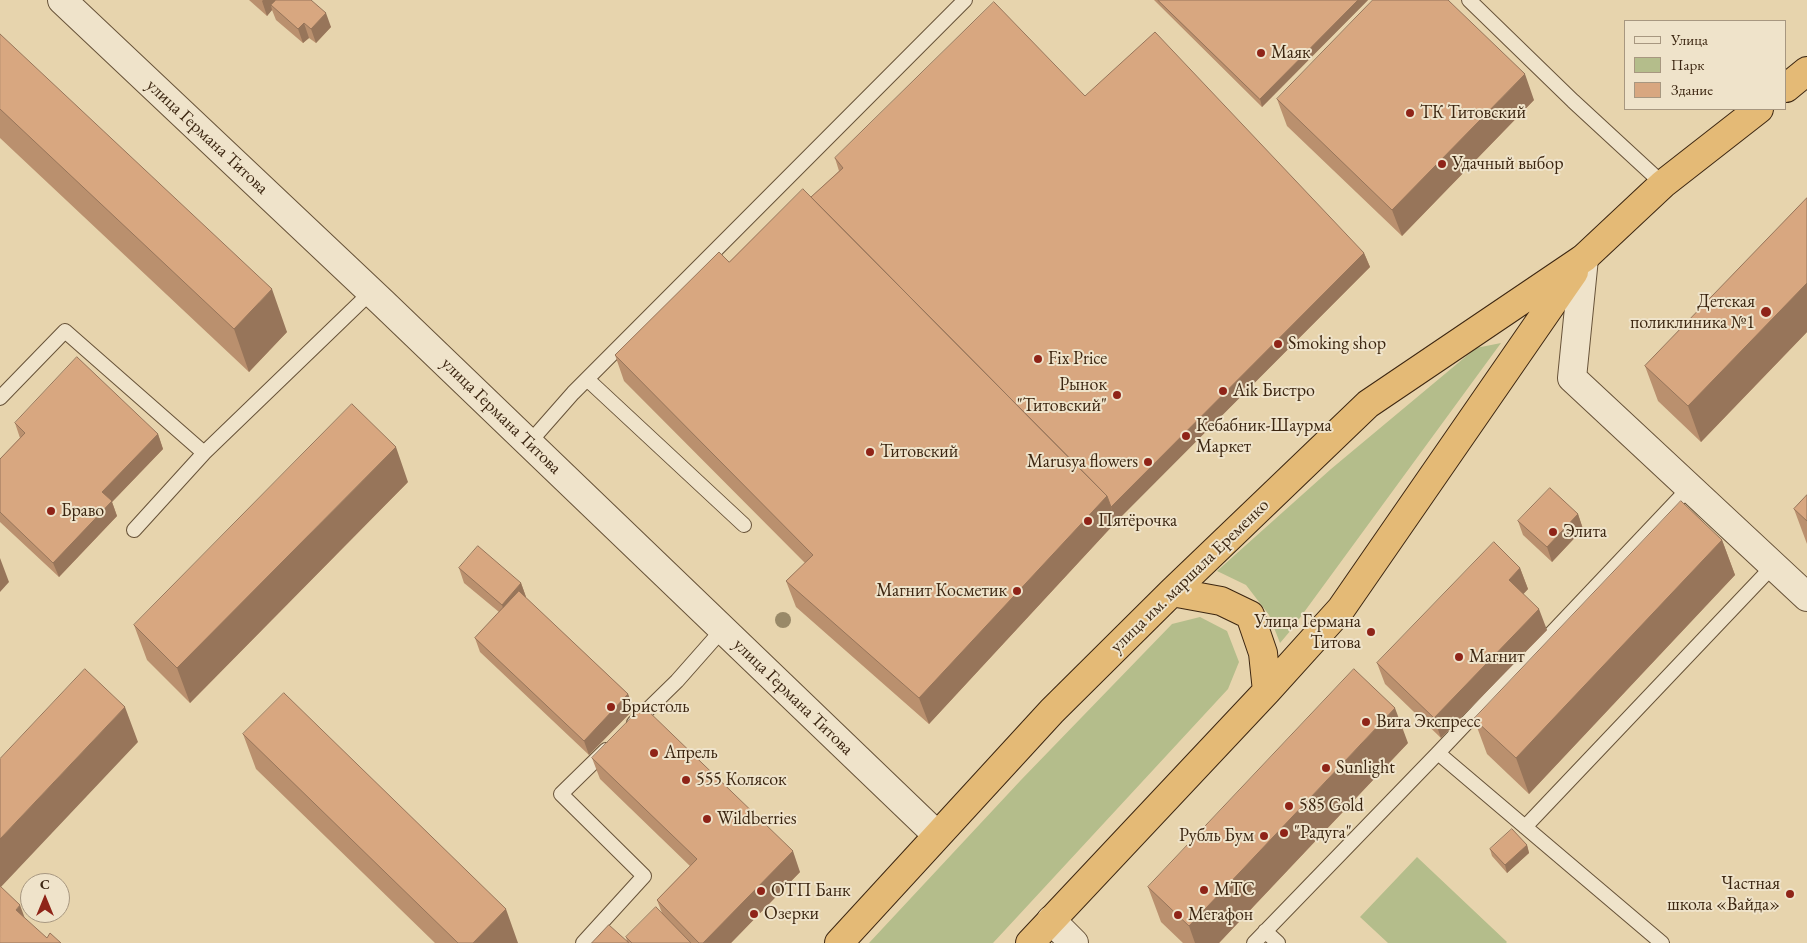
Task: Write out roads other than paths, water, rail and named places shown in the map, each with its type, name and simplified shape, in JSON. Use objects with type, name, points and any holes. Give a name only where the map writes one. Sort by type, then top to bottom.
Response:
[{"type":"highway","points":[[1787,87],[1807,71]]},
{"type":"highway","name":"улица им. маршала Еременко","points":[[839,943],[1052,711],[1172,592],[1368,404],[1584,258],[1663,184],[1758,110]]},
{"type":"highway","name":"улица им. маршала Еременко","points":[[1030,943],[1268,691],[1341,610],[1584,258]]},
{"type":"highway","points":[[1172,592],[1222,601],[1250,615],[1263,653],[1268,691]]},
{"type":"street","name":"улица Германа Титова","points":[[62,0],[371,292],[937,835]]},
{"type":"street","points":[[1584,258],[1572,378],[1807,597]]},
{"type":"street","points":[[1051,920],[1074,943]]},
{"type":"lane","points":[[528,443],[587,378],[965,0]]},
{"type":"lane","points":[[1469,0],[1663,184]]},
{"type":"lane","points":[[134,530],[204,453],[371,292]]},
{"type":"lane","points":[[0,398],[65,331],[204,453]]},
{"type":"lane","points":[[587,378],[744,525]]},
{"type":"lane","points":[[1254,943],[1690,488]]},
{"type":"lane","points":[[1525,827],[1773,566]]},
{"type":"lane","points":[[583,943],[644,876],[562,794],[677,681],[722,630]]},
{"type":"lane","points":[[1438,753],[1662,943]]},
{"type":"lane","points":[[1265,931],[1278,943]]},
{"type":"place","name":"Маяк","points":[[1261,53]]},
{"type":"place","name":"ТК Титовский","points":[[1410,113]]},
{"type":"place","name":"Удачный выбор","points":[[1442,164]]},
{"type":"place","name":"Детская поликлиника №1","points":[[1766,312]]},
{"type":"place","name":"Smoking shop","points":[[1278,344]]},
{"type":"place","name":"Fix Price","points":[[1038,359]]},
{"type":"place","name":"Aik Бистро","points":[[1223,391]]},
{"type":"place","name":"Рынок \"Титовский\"","points":[[1117,395]]},
{"type":"place","name":"Кебабник-Шаурма Маркет","points":[[1186,436]]},
{"type":"place","name":"Титовский","points":[[870,452]]},
{"type":"place","name":"Marusya flowers","points":[[1148,462]]},
{"type":"place","name":"Браво","points":[[51,511]]},
{"type":"place","name":"Пятёрочка","points":[[1088,521]]},
{"type":"place","name":"Элита","points":[[1553,532]]},
{"type":"place","name":"Магнит Косметик","points":[[1017,591]]},
{"type":"place","name":"Улица Германа Титова","points":[[1371,632]]},
{"type":"place","name":"Магнит","points":[[1459,657]]},
{"type":"place","name":"Бристоль","points":[[611,707]]},
{"type":"place","name":"Вита Экспресс","points":[[1366,722]]},
{"type":"place","name":"Апрель","points":[[654,753]]},
{"type":"place","name":"Sunlight","points":[[1326,768]]},
{"type":"place","name":"555 Колясок","points":[[686,780]]},
{"type":"place","name":"585 Gold","points":[[1289,806]]},
{"type":"place","name":"Wildberries","points":[[707,819]]},
{"type":"place","name":"\"Радуга\"","points":[[1284,833]]},
{"type":"place","name":"Рубль Бум","points":[[1264,836]]},
{"type":"place","name":"МТС","points":[[1204,890]]},
{"type":"place","name":"ОТП Банк","points":[[761,891]]},
{"type":"place","name":"Частная школа «Вайда»","points":[[1790,894]]},
{"type":"place","name":"Озерки","points":[[754,914]]},
{"type":"place","name":"Мегафон","points":[[1178,915]]}]
